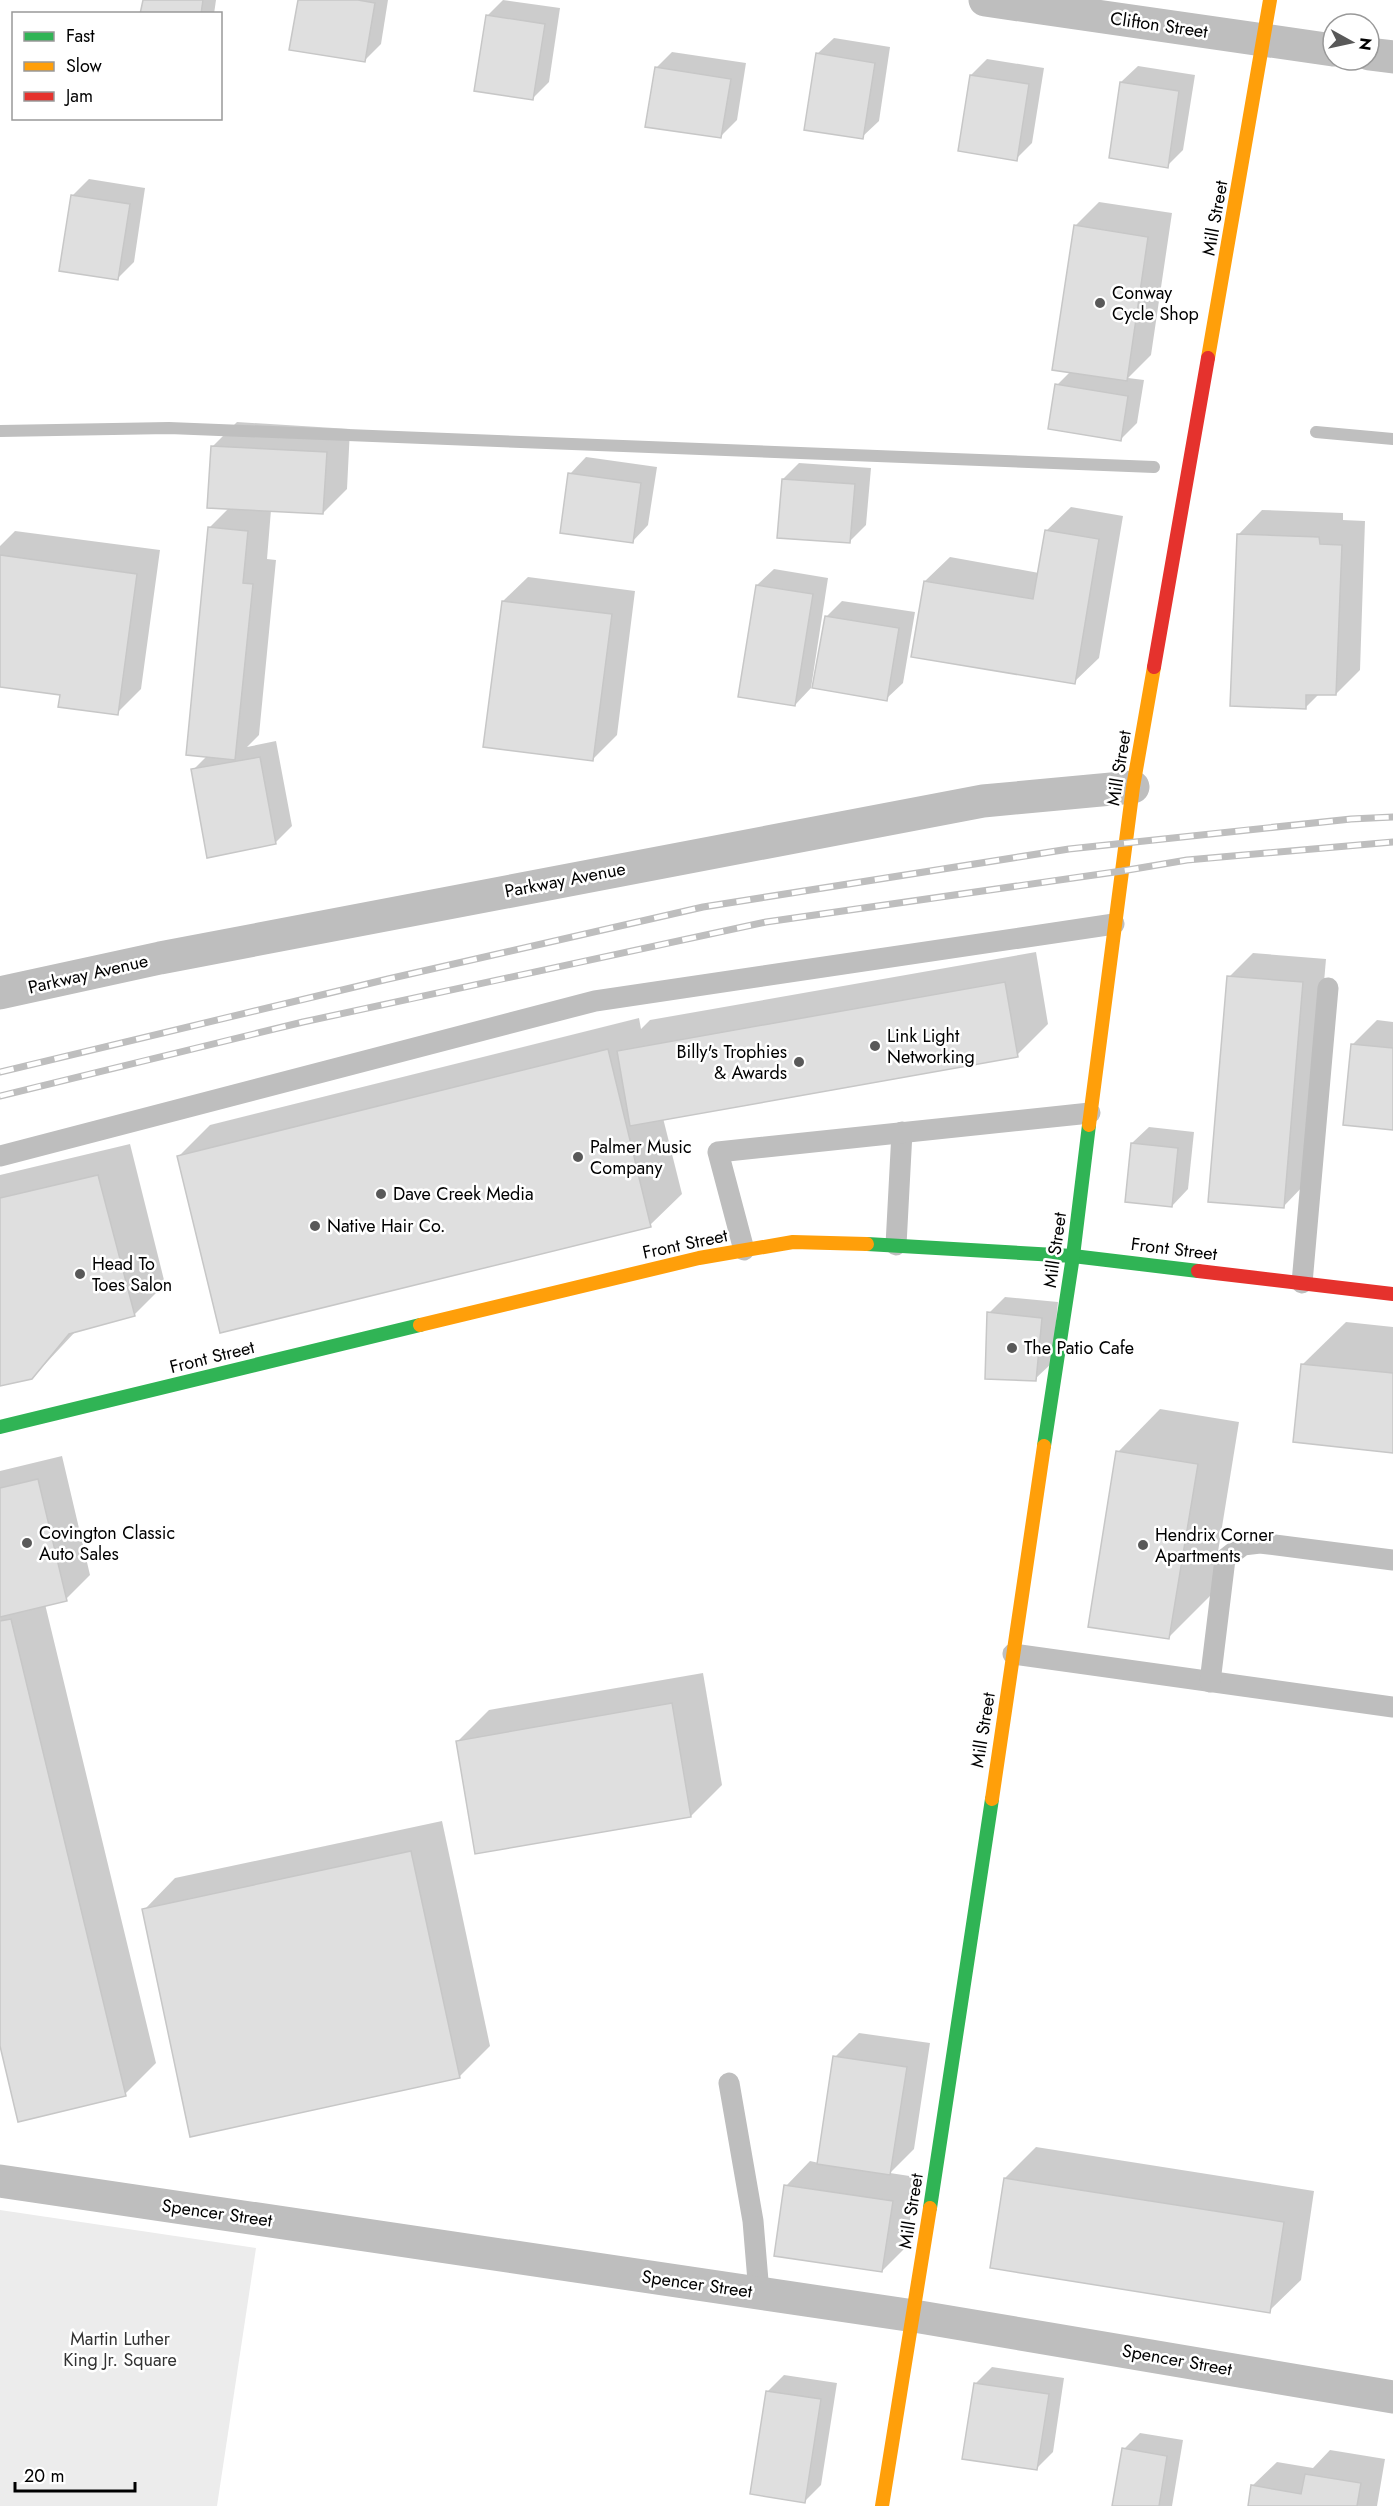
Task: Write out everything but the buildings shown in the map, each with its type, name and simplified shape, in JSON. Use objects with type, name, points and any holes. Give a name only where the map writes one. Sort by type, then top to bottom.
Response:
[{"type":"street","name":"Clifton Street","points":[[985,0],[1321,48]]},
{"type":"street","name":"Mill Street","points":[[882,2506],[914,2316],[1073,1256],[1113,924],[1133,787],[1270,0]]},
{"type":"street","name":"Parkway Avenue","points":[[0,993],[160,958],[983,801],[1133,787]]},
{"type":"street","name":"Front Street","points":[[0,1427],[699,1257],[793,1242],[896,1245],[1073,1256],[1393,1294]]},
{"type":"street","name":"Spencer Street","points":[[0,2181],[914,2316],[1393,2397]]},
{"type":"lane","points":[[0,1156],[595,1001],[1113,924]]},
{"type":"lane","points":[[1302,1283],[1328,988]]},
{"type":"lane","points":[[744,1250],[718,1152],[1090,1113]]},
{"type":"lane","points":[[896,1245],[902,1132]]},
{"type":"lane","points":[[1210,1682],[1225,1559],[1243,1545],[1260,1543],[1393,1560]]},
{"type":"lane","points":[[1013,1654],[1393,1707]]},
{"type":"lane","points":[[729,2083],[753,2221],[759,2293]]},
{"type":"green space","name":"Martin Luther King Jr. Square","points":[[0,2210],[256,2248],[217,2506],[0,2506]]},
{"type":"waterway","points":[[0,431],[169,428],[1154,467]]},
{"type":"waterway","points":[[1316,432],[1393,439]]},
{"type":"railway","points":[[0,1072],[388,979],[703,907],[1069,849],[1351,819],[1393,817]]},
{"type":"railway","points":[[0,1096],[303,1022],[766,922],[1187,860],[1393,842]]},
{"type":"traffic: fast","points":[[1044,1446],[1073,1256],[1089,1125]]},
{"type":"traffic: fast","points":[[867,1244],[1073,1256],[1198,1271]]},
{"type":"traffic: fast","points":[[0,1427],[420,1325]]},
{"type":"traffic: fast","points":[[930,2208],[992,1799]]},
{"type":"traffic: slow","points":[[1208,358],[1270,0]]},
{"type":"traffic: slow","points":[[1089,1125],[1133,787],[1154,667]]},
{"type":"traffic: slow","points":[[420,1325],[699,1258],[793,1242],[867,1244]]},
{"type":"traffic: slow","points":[[992,1799],[1044,1446]]},
{"type":"traffic: slow","points":[[882,2506],[930,2208]]},
{"type":"traffic: jam","points":[[1154,667],[1208,358]]},
{"type":"traffic: jam","points":[[1198,1271],[1393,1294]]},
{"type":"place","name":"Conway Cycle Shop","points":[[1100,303]]},
{"type":"place","name":"Link Light Networking","points":[[875,1046]]},
{"type":"place","name":"Billy's Trophies & Awards","points":[[799,1062]]},
{"type":"place","name":"Palmer Music Company","points":[[578,1157]]},
{"type":"place","name":"Dave Creek Media","points":[[381,1194]]},
{"type":"place","name":"Native Hair Co.","points":[[315,1226]]},
{"type":"place","name":"Head To Toes Salon","points":[[80,1274]]},
{"type":"place","name":"The Patio Cafe","points":[[1012,1348]]},
{"type":"place","name":"Covington Classic Auto Sales","points":[[27,1543]]},
{"type":"place","name":"Hendrix Corner Apartments","points":[[1143,1545]]}]
